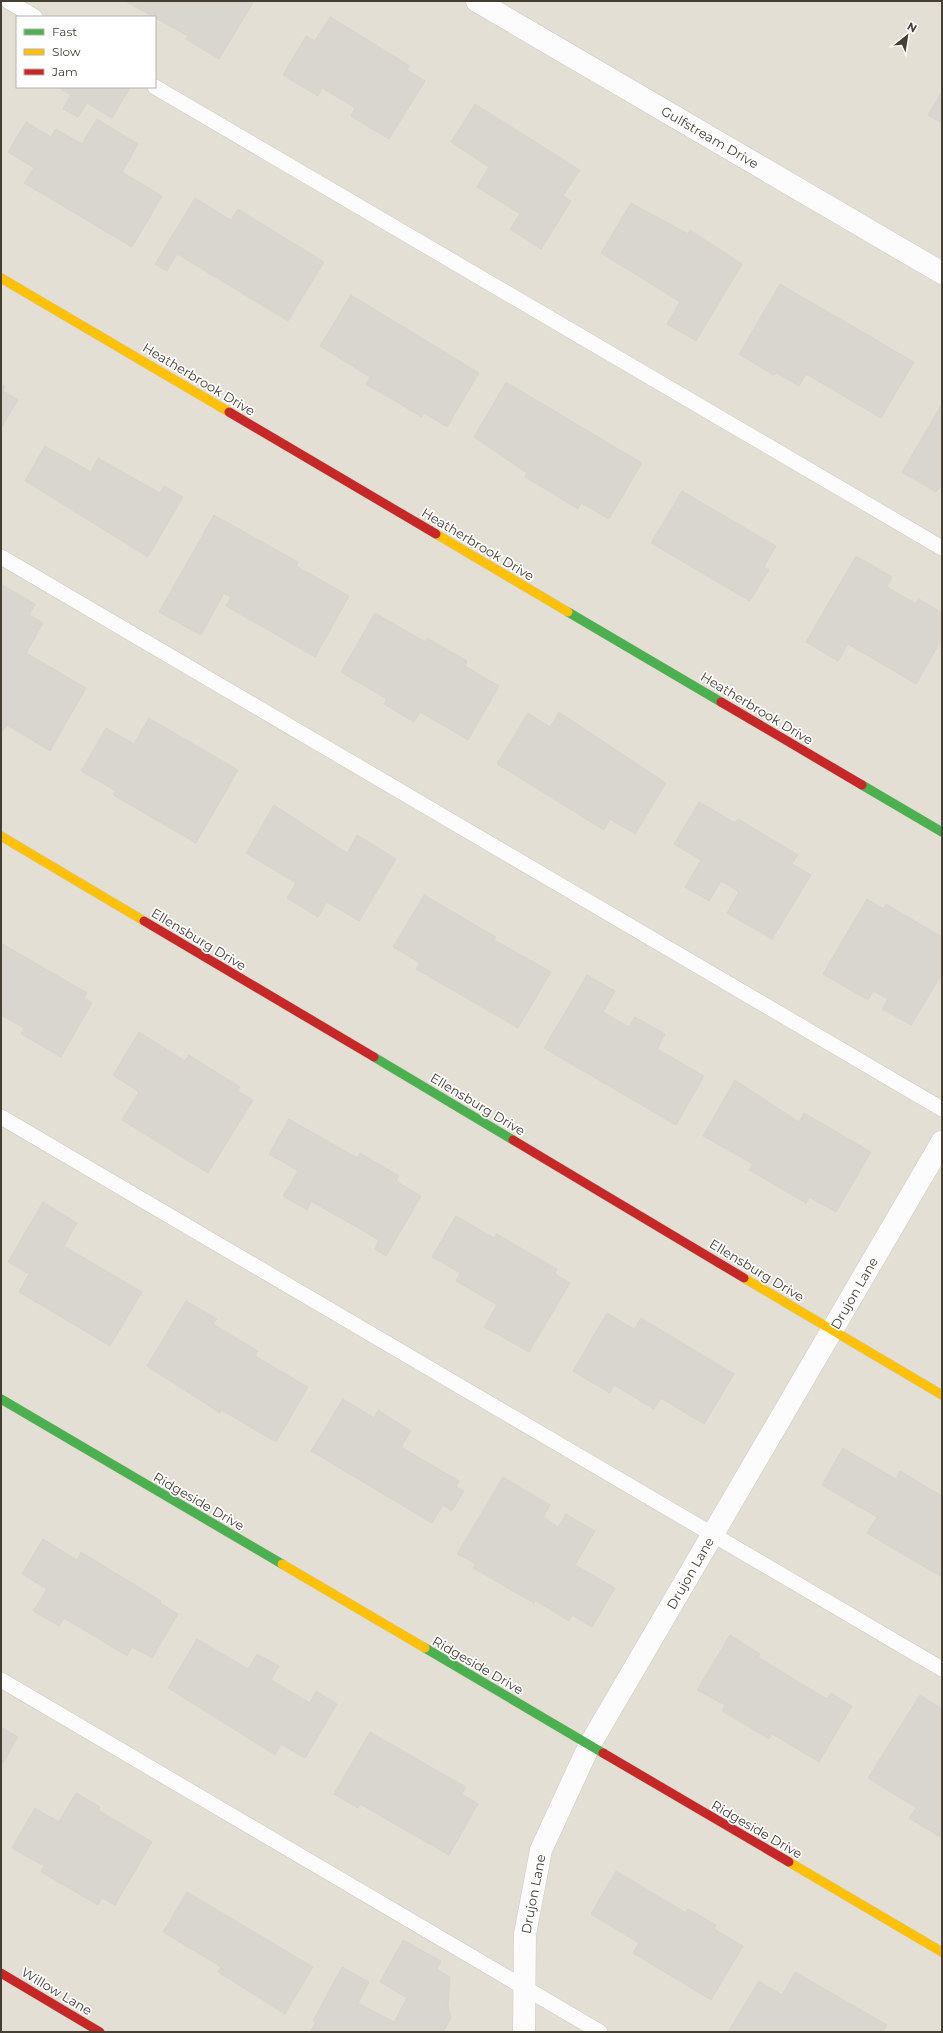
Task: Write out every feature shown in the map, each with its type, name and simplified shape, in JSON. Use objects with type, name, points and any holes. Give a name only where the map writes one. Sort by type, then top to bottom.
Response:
[{"type":"street","name":"Gulfstream Drive","points":[[477,1],[942,273]]},
{"type":"street","name":"Heatherbrook Drive","points":[[1,278],[942,832]]},
{"type":"street","name":"Ellensburg Drive","points":[[1,836],[942,1394]]},
{"type":"street","name":"Drujon Lane","points":[[524,2032],[525,1934],[541,1850],[589,1746],[942,1142]]},
{"type":"street","name":"Ridgeside Drive","points":[[1,1400],[942,1952]]},
{"type":"street","name":"Willow Lane","points":[[1,1973],[100,2032]]},
{"type":"lane","points":[[8,1],[33,16]]},
{"type":"lane","points":[[156,88],[942,548]]},
{"type":"lane","points":[[1,557],[942,1109]]},
{"type":"lane","points":[[1,1117],[942,1669]]},
{"type":"lane","points":[[1,1680],[600,2032]]},
{"type":"shaded area","points":[[1,1],[942,1],[942,2032],[1,2032]]},
{"type":"building","points":[[125,1],[254,1],[219,59],[186,39],[188,36],[156,18],[156,16],[152,16]]},
{"type":"building","points":[[330,17],[410,66],[407,70],[425,81],[389,139],[351,116],[355,108],[322,88],[318,96],[283,75],[306,36],[315,41]]},
{"type":"building","points":[[60,88],[130,88],[112,118],[87,103],[78,117],[63,109],[71,95]]},
{"type":"building","points":[[942,92],[942,123],[928,115]]},
{"type":"building","points":[[475,104],[580,170],[563,196],[571,201],[541,249],[510,229],[520,214],[477,187],[489,167],[451,142]]},
{"type":"building","points":[[97,119],[138,144],[122,172],[162,196],[132,247],[24,183],[34,168],[8,152],[26,122],[51,137],[56,129],[82,144]]},
{"type":"building","points":[[195,198],[231,220],[238,209],[324,262],[288,321],[177,254],[167,271],[155,264]]},
{"type":"building","points":[[631,203],[688,234],[690,230],[742,264],[696,341],[667,324],[680,302],[601,253]]},
{"type":"building","points":[[780,284],[914,362],[881,418],[806,374],[799,386],[777,373],[773,375],[739,354]]},
{"type":"building","points":[[351,295],[479,373],[447,427],[424,413],[422,417],[366,384],[370,377],[320,346]]},
{"type":"building","points":[[506,382],[642,463],[609,519],[581,503],[578,509],[525,477],[527,473],[474,437]]},
{"type":"building","points":[[1,384],[5,386],[3,391],[18,400],[1,428]]},
{"type":"building","points":[[942,404],[942,484],[936,492],[902,472]]},
{"type":"building","points":[[45,446],[91,472],[98,458],[160,493],[164,486],[183,497],[148,557],[25,481]]},
{"type":"building","points":[[682,491],[776,546],[764,567],[769,570],[750,601],[651,543]]},
{"type":"building","points":[[214,515],[298,562],[296,566],[349,596],[315,657],[226,606],[231,597],[224,593],[201,635],[159,612]]},
{"type":"building","points":[[856,556],[892,577],[887,587],[916,604],[919,599],[942,613],[942,639],[916,684],[848,644],[838,661],[806,642]]},
{"type":"building","points":[[1,584],[35,604],[29,615],[43,623],[26,653],[86,688],[50,751],[7,725],[3,731],[1,730]]},
{"type":"building","points":[[375,613],[425,642],[427,638],[467,661],[465,666],[499,686],[468,740],[420,712],[414,722],[384,704],[387,699],[341,672]]},
{"type":"building","points":[[559,712],[666,783],[635,834],[610,819],[604,830],[497,764],[528,713],[550,727]]},
{"type":"building","points":[[149,718],[238,770],[196,843],[113,795],[116,791],[81,771],[106,728],[134,744]]},
{"type":"building","points":[[699,802],[735,823],[738,819],[798,855],[792,864],[811,875],[772,939],[727,913],[739,892],[721,881],[709,901],[685,887],[701,860],[674,844]]},
{"type":"building","points":[[274,805],[347,853],[357,835],[396,859],[359,921],[327,902],[318,917],[287,898],[296,883],[246,853]]},
{"type":"building","points":[[424,895],[496,937],[494,940],[551,972],[518,1028],[416,969],[420,963],[393,947]]},
{"type":"building","points":[[867,899],[884,909],[886,904],[942,937],[942,974],[911,1025],[882,1009],[888,999],[873,991],[868,1000],[823,974]]},
{"type":"building","points":[[1,943],[87,993],[84,998],[92,1003],[61,1057],[21,1034],[24,1028],[1,1015]]},
{"type":"building","points":[[587,975],[615,991],[603,1012],[629,1027],[635,1017],[665,1034],[657,1049],[704,1076],[676,1125],[544,1048]]},
{"type":"building","points":[[139,1032],[185,1061],[189,1055],[240,1087],[238,1091],[253,1100],[208,1173],[122,1120],[139,1092],[113,1075]]},
{"type":"building","points":[[735,1080],[799,1122],[804,1113],[871,1152],[836,1212],[809,1197],[806,1203],[749,1170],[753,1164],[703,1136]]},
{"type":"building","points":[[289,1119],[357,1158],[360,1153],[399,1176],[396,1181],[421,1196],[386,1256],[375,1249],[379,1240],[311,1201],[307,1210],[283,1196],[298,1171],[269,1154]]},
{"type":"building","points":[[43,1202],[77,1223],[64,1246],[142,1292],[110,1346],[19,1292],[29,1274],[8,1262]]},
{"type":"building","points":[[456,1216],[494,1238],[497,1234],[557,1269],[555,1274],[570,1283],[529,1352],[484,1327],[497,1305],[456,1281],[460,1273],[432,1257]]},
{"type":"building","points":[[186,1301],[217,1319],[213,1324],[258,1351],[255,1356],[308,1387],[276,1442],[221,1410],[220,1413],[147,1366]]},
{"type":"building","points":[[607,1313],[634,1329],[641,1318],[734,1374],[704,1424],[661,1398],[654,1409],[614,1385],[610,1393],[573,1371]]},
{"type":"building","points":[[343,1399],[374,1418],[378,1410],[411,1431],[401,1447],[459,1481],[456,1487],[464,1491],[452,1511],[443,1505],[432,1523],[311,1451]]},
{"type":"building","points":[[843,1448],[896,1479],[900,1471],[942,1496],[942,1573],[940,1576],[867,1533],[877,1517],[822,1485]]},
{"type":"building","points":[[503,1477],[550,1505],[543,1517],[558,1527],[566,1514],[595,1531],[575,1565],[615,1588],[592,1627],[572,1615],[569,1621],[535,1600],[534,1603],[473,1568],[476,1564],[457,1554]]},
{"type":"building","points":[[43,1539],[77,1560],[81,1552],[161,1601],[160,1603],[178,1614],[152,1658],[132,1647],[127,1656],[64,1618],[59,1626],[33,1611],[47,1589],[22,1574]]},
{"type":"building","points":[[730,1635],[760,1654],[758,1657],[827,1699],[831,1693],[852,1706],[819,1762],[772,1734],[769,1739],[722,1711],[725,1705],[697,1690]]},
{"type":"building","points":[[197,1639],[248,1669],[257,1654],[279,1666],[271,1680],[310,1703],[316,1691],[337,1704],[305,1758],[281,1744],[275,1755],[168,1688]]},
{"type":"building","points":[[920,1695],[942,1709],[942,1838],[909,1818],[916,1808],[868,1778]]},
{"type":"building","points":[[1,1727],[18,1737],[1,1766]]},
{"type":"building","points":[[370,1732],[466,1787],[462,1794],[478,1804],[449,1855],[360,1804],[358,1808],[334,1794]]},
{"type":"building","points":[[76,1793],[100,1807],[98,1810],[152,1842],[115,1905],[102,1898],[98,1905],[41,1872],[44,1866],[12,1848],[35,1808],[59,1822]]},
{"type":"building","points":[[616,1871],[686,1913],[688,1909],[716,1925],[714,1929],[743,1946],[711,2000],[633,1953],[639,1943],[591,1914]]},
{"type":"building","points":[[187,1892],[313,1967],[285,2014],[218,1972],[221,1967],[163,1932]]},
{"type":"building","points":[[403,1940],[441,1961],[437,1969],[450,1977],[448,2006],[451,2018],[443,2032],[311,2031],[316,2023],[313,2021],[342,1967],[369,1982],[358,2003],[394,2022],[407,1998],[380,1982]]},
{"type":"building","points":[[795,1972],[887,2025],[883,2032],[728,2032],[759,1981],[782,1995]]},
{"type":"traffic: fast","points":[[568,612],[721,702]]},
{"type":"traffic: fast","points":[[862,785],[942,832]]},
{"type":"traffic: fast","points":[[374,1057],[513,1140]]},
{"type":"traffic: fast","points":[[1,1399],[282,1564]]},
{"type":"traffic: fast","points":[[425,1648],[603,1753]]},
{"type":"traffic: slow","points":[[1,278],[229,412]]},
{"type":"traffic: slow","points":[[436,534],[568,612]]},
{"type":"traffic: slow","points":[[1,836],[144,921]]},
{"type":"traffic: slow","points":[[744,1278],[942,1395]]},
{"type":"traffic: slow","points":[[282,1564],[425,1648]]},
{"type":"traffic: slow","points":[[789,1862],[942,1952]]},
{"type":"traffic: jam","points":[[229,412],[436,534]]},
{"type":"traffic: jam","points":[[721,702],[862,785]]},
{"type":"traffic: jam","points":[[144,921],[374,1057]]},
{"type":"traffic: jam","points":[[513,1140],[744,1278]]},
{"type":"traffic: jam","points":[[603,1753],[789,1862]]},
{"type":"traffic: jam","points":[[1,1973],[100,2032]]}]
